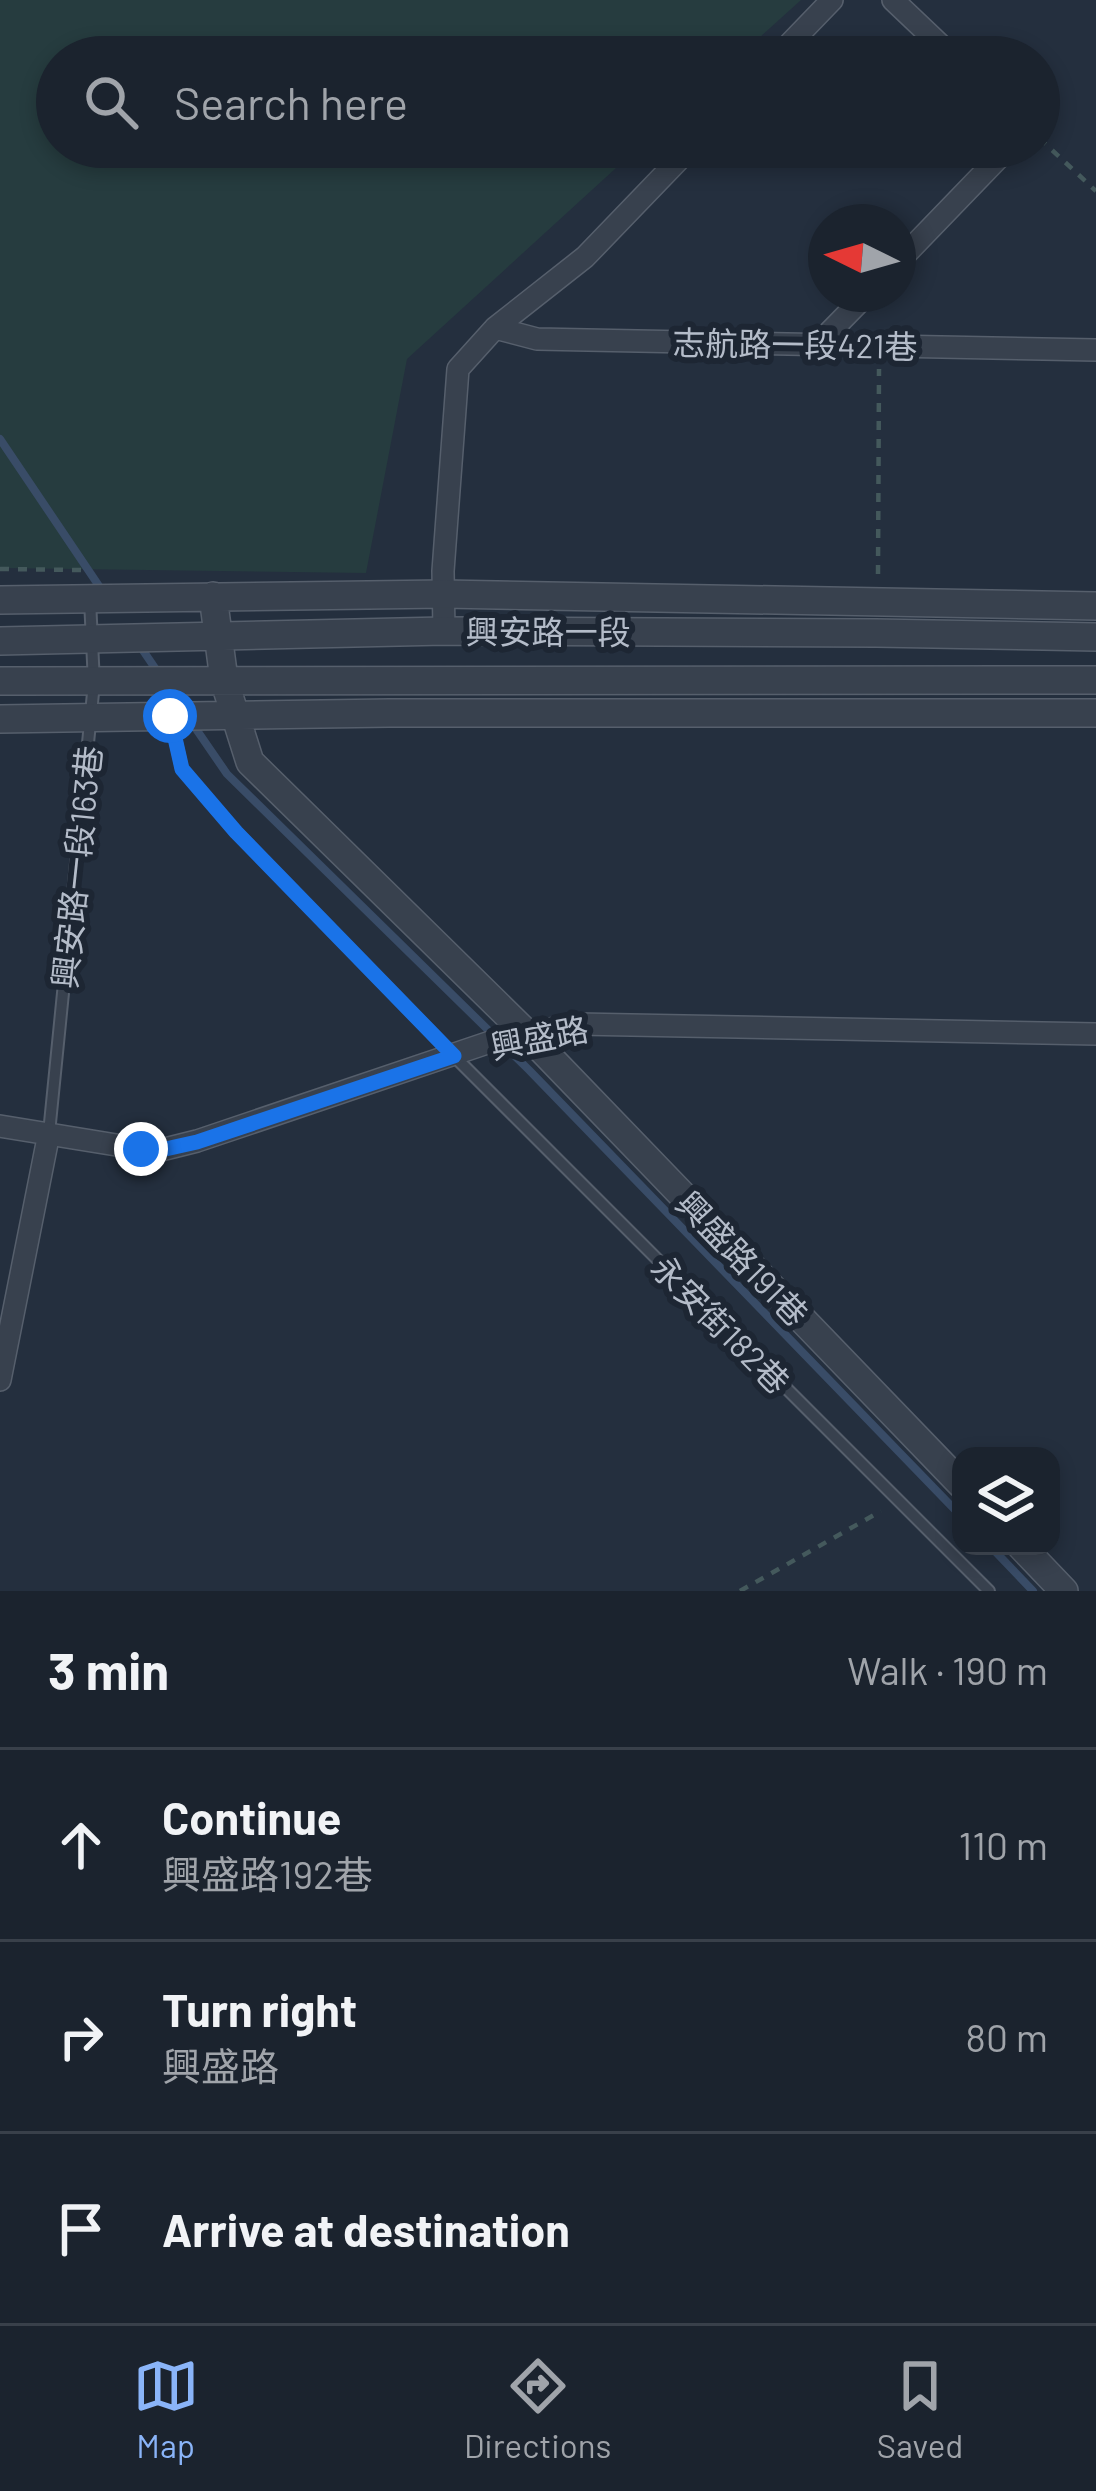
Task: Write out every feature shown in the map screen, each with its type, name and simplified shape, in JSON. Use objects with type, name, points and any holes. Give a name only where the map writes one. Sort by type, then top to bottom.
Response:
[{"type":"street","points":[[797,36],[832,0]]},
{"type":"street","points":[[893,0],[931,36]]},
{"type":"street","points":[[444,631],[458,369],[495,328],[585,256],[671,168]]},
{"type":"street","points":[[916,243],[989,168]]},
{"type":"street","points":[[818,344],[849,312]]},
{"type":"street","name":"志航路一段421巷","points":[[495,328],[537,339],[1096,350]]},
{"type":"street","name":"興安路一段","points":[[0,600],[444,594],[1096,606]]},
{"type":"street","name":"興盛路191巷","points":[[212,596],[224,680],[250,762],[952,1475]]},
{"type":"street","points":[[876,633],[877,602]]},
{"type":"street","name":"興安路一段","points":[[0,641],[444,631],[1096,638]]},
{"type":"street","name":"興安路一段","points":[[0,681],[1096,680]]},
{"type":"street","points":[[877,681],[877,712]]},
{"type":"street","points":[[0,719],[1096,712]]},
{"type":"street","name":"興盛路","points":[[0,1126],[161,1150],[197,1142],[515,1034],[578,1024],[1096,1034]]},
{"type":"street","points":[[0,1380],[49,1133]]},
{"type":"street","points":[[1030,1555],[1064,1591]]},
{"type":"lane","name":"興安路一段163巷","points":[[49,1133],[94,682],[90,600]]},
{"type":"lane","name":"永安街182巷","points":[[170,716],[182,769],[236,832],[462,1053],[989,1591]]},
{"type":"path","points":[[1060,158],[1096,191]]},
{"type":"path","points":[[877,602],[880,346]]},
{"type":"path","points":[[740,1591],[899,1501]]},
{"type":"green space","points":[[0,0],[801,0],[761,36],[36,36],[36,168],[616,168],[407,359],[366,573],[0,568]]},
{"type":"waterway","points":[[0,439],[101,589]]},
{"type":"waterway","points":[[140,646],[159,674]]},
{"type":"waterway","points":[[194,726],[227,774],[529,1070],[952,1507]]},
{"type":"waterway","points":[[999,1555],[1033,1591]]},
{"type":"route","points":[[141,1149],[197,1142],[454,1056],[236,832],[182,769],[170,716]]}]
